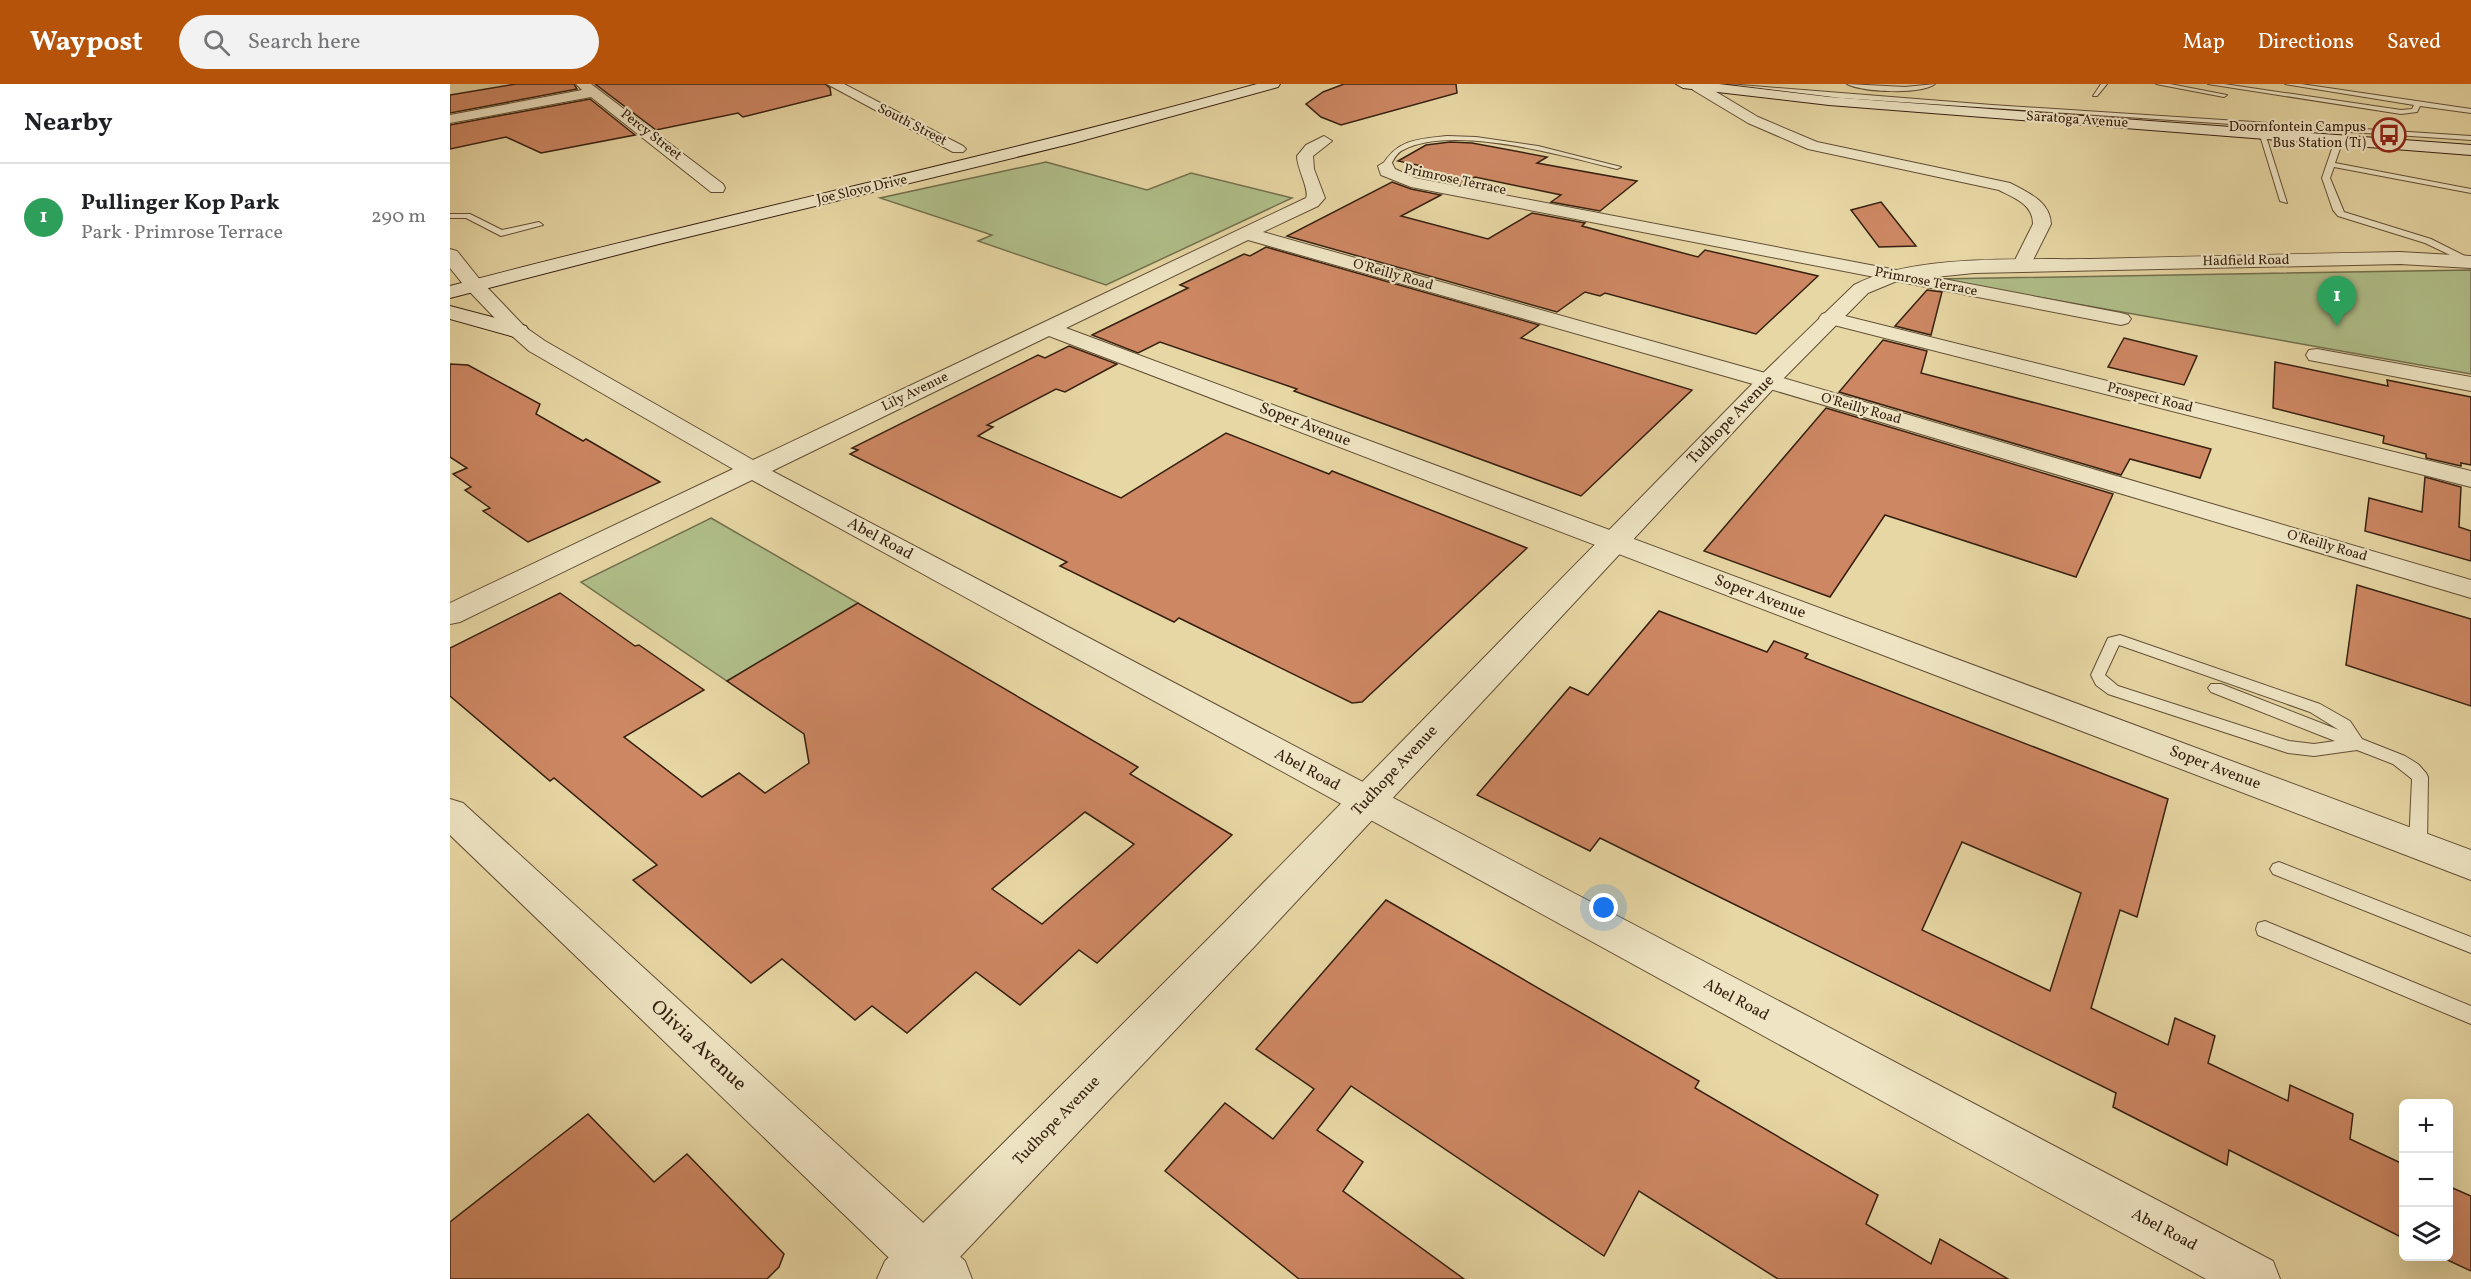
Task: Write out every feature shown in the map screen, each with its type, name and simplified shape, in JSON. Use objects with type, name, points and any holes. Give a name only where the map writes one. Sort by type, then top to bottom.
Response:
[{"type":"main road","points":[[1056,126],[1233,84]]},
{"type":"main road","name":"Joe Slovo Drive","points":[[450,292],[462,278],[813,189],[1108,120],[1243,84]]},
{"type":"main road","name":"Joe Slovo Drive","points":[[462,278],[898,182],[971,152],[1152,118],[1273,84]]},
{"type":"main road","points":[[898,182],[952,174],[1073,148],[1208,112],[1287,84]]},
{"type":"main road","name":"Saratoga Avenue","points":[[1683,84],[1773,96],[2261,132],[2338,140],[2471,148]]},
{"type":"main road","name":"Saratoga Avenue","points":[[1760,84],[1974,102],[2471,136]]},
{"type":"main road","points":[[938,153],[971,152]]},
{"type":"main road","points":[[813,189],[846,177]]},
{"type":"main road","points":[[450,255],[462,278]]},
{"type":"main road","name":"Hadfield Road","points":[[1895,275],[1974,267],[2400,258],[2471,262]]},
{"type":"main road","name":"Tudhope Avenue","points":[[924,1272],[1613,541],[1829,318],[1862,289],[1878,280],[1895,275]]},
{"type":"main road","points":[[450,312],[518,331]]},
{"type":"street","name":"South Street","points":[[834,84],[971,152]]},
{"type":"street","points":[[1704,85],[1735,110],[1792,139],[1813,146],[1986,181],[2018,192],[2032,201],[2042,217],[2042,224],[2021,266]]},
{"type":"street","points":[[450,119],[588,88]]},
{"type":"street","name":"Percy Street","points":[[588,88],[717,188]]},
{"type":"street","points":[[1735,110],[1741,102],[1773,96]]},
{"type":"street","name":"Lily Avenue","points":[[450,615],[1248,234],[1317,198],[1317,193],[1308,178],[1305,160],[1311,148],[1324,141]]},
{"type":"street","name":"Primrose Terrace","points":[[1386,166],[1387,172],[1393,176],[1411,182],[2121,319]]},
{"type":"street","name":"O'Reilly Road","points":[[1248,234],[1768,381],[2471,589]]},
{"type":"street","name":"Abel Road","points":[[462,278],[537,346],[752,470],[2255,1279]]},
{"type":"street","name":"Prospect Road","points":[[1829,318],[2471,479]]},
{"type":"street","name":"Soper Avenue","points":[[1049,329],[2471,865]]},
{"type":"street","points":[[2317,354],[2471,384]]},
{"type":"street","name":"Olivia Avenue","points":[[450,813],[924,1272]]},
{"type":"lane","points":[[1731,84],[1841,96],[1992,107],[2471,136]]},
{"type":"lane","points":[[1850,84],[1911,89],[1928,87],[1932,84]]},
{"type":"lane","points":[[2095,95],[2104,84]]},
{"type":"lane","points":[[2159,84],[2229,95]]},
{"type":"lane","points":[[2211,84],[2402,112],[2415,111],[2418,103]]},
{"type":"lane","points":[[2288,84],[2471,111]]},
{"type":"lane","points":[[1704,85],[1826,97],[2471,148]]},
{"type":"lane","points":[[2261,132],[2284,201]]},
{"type":"lane","points":[[1386,166],[1400,148],[1419,142],[1439,140],[1529,146],[1617,167]]},
{"type":"lane","points":[[2338,140],[2326,178],[2337,210],[2341,214],[2428,241],[2471,262]]},
{"type":"lane","points":[[2330,164],[2471,191]]},
{"type":"lane","points":[[450,216],[467,216],[501,233],[538,225]]},
{"type":"lane","points":[[2120,640],[2315,708],[2344,725],[2357,744],[2314,750],[2288,747],[2113,690],[2101,681],[2098,675],[2109,646],[2113,641],[2120,640]]},
{"type":"lane","points":[[2216,688],[2399,760],[2412,768],[2420,777],[2418,845]]},
{"type":"lane","points":[[2279,869],[2471,945]]},
{"type":"lane","points":[[2265,929],[2471,1015]]},
{"type":"green space","points":[[1046,162],[1147,190],[1191,173],[1292,198],[1106,285],[978,241],[992,235],[880,198]]},
{"type":"green space","points":[[2471,270],[2471,374],[1936,279]]},
{"type":"green space","points":[[711,518],[858,603],[727,681],[581,582]]},
{"type":"building","points":[[516,84],[574,84],[577,89],[450,113],[450,95]]},
{"type":"building","points":[[595,84],[825,84],[830,88],[831,95],[743,117],[738,113],[656,130]]},
{"type":"building","points":[[1344,84],[1456,84],[1457,93],[1341,125],[1321,117],[1306,104],[1323,92]]},
{"type":"building","points":[[590,99],[635,135],[541,153],[506,137],[450,149],[450,125]]},
{"type":"building","points":[[1450,142],[1472,143],[1547,157],[1537,163],[1637,181],[1600,211],[1551,202],[1561,195],[1475,177],[1461,185],[1416,176],[1409,173],[1422,166],[1398,161],[1426,145]]},
{"type":"building","points":[[1392,182],[1411,189],[1441,195],[1401,216],[1488,239],[1532,213],[1585,223],[1582,226],[1698,257],[1705,250],[1818,276],[1756,334],[1605,293],[1600,296],[1585,292],[1557,312],[1287,236]]},
{"type":"building","points":[[1881,202],[1916,246],[1879,247],[1851,210]]},
{"type":"building","points":[[1266,247],[1539,325],[1521,338],[1692,390],[1581,496],[1294,391],[1297,389],[1160,342],[1138,353],[1092,335],[1188,288],[1180,285],[1244,254],[1250,256]]},
{"type":"building","points":[[1927,290],[1942,292],[1931,335],[1895,326]]},
{"type":"building","points":[[2124,338],[2197,356],[2184,385],[2108,367]]},
{"type":"building","points":[[1883,340],[1927,351],[1921,373],[2211,449],[2200,478],[2130,459],[2121,475],[1839,392]]},
{"type":"building","points":[[1069,346],[1117,364],[1065,392],[1056,389],[987,425],[993,427],[978,436],[1121,498],[1226,433],[1329,474],[1332,471],[1527,548],[1362,702],[1352,703],[1179,618],[1174,622],[1060,566],[1067,562],[850,454],[858,450],[852,448],[1038,355],[1045,358]]},
{"type":"building","points":[[2275,362],[2388,386],[2387,380],[2471,397],[2471,465],[2461,463],[2461,466],[2426,458],[2426,454],[2383,443],[2384,436],[2273,408]]},
{"type":"building","points":[[450,364],[468,365],[540,404],[536,414],[583,441],[586,439],[660,482],[528,542],[483,511],[490,508],[465,490],[471,487],[453,474],[467,468],[450,457]]},
{"type":"building","points":[[1826,408],[2113,494],[2076,577],[1885,515],[1830,597],[1704,551]]},
{"type":"building","points":[[2425,477],[2461,487],[2459,527],[2471,531],[2471,561],[2365,531],[2369,498],[2422,512]]},
{"type":"building","points":[[2357,585],[2471,619],[2471,706],[2346,665]]},
{"type":"building","points":[[560,593],[635,646],[639,645],[704,690],[624,737],[702,797],[739,773],[765,793],[809,763],[804,734],[727,681],[858,603],[1138,767],[1130,774],[1232,835],[1097,963],[1079,950],[1020,1005],[976,972],[907,1033],[872,1006],[855,1020],[782,959],[751,983],[633,880],[657,865],[554,778],[550,781],[450,696],[450,648]],"holes":[[[1085,812],[1134,844],[1042,924],[992,889]]]},
{"type":"building","points":[[1659,611],[1767,652],[1774,641],[1808,654],[1805,658],[2168,799],[2137,917],[2120,910],[2091,1008],[2168,1045],[2175,1018],[2215,1036],[2208,1063],[2288,1101],[2290,1085],[2353,1114],[2350,1139],[2399,1162],[2399,1236],[2229,1150],[2227,1165],[2113,1107],[2116,1093],[1600,838],[1590,851],[1477,795],[1570,687],[1588,695]],"holes":[[[1962,842],[2081,893],[2050,991],[1922,930]]]},
{"type":"building","points":[[1386,900],[1699,1081],[1695,1088],[1878,1195],[1866,1224],[1931,1264],[1940,1239],[2008,1279],[1778,1279],[1639,1191],[1604,1256],[1351,1086],[1317,1130],[1363,1162],[1343,1191],[1464,1279],[1299,1279],[1165,1171],[1225,1103],[1273,1139],[1314,1089],[1256,1049]]},
{"type":"building","points":[[588,1114],[654,1182],[687,1154],[784,1254],[779,1267],[767,1279],[450,1279],[450,1222]]},
{"type":"building","points":[[2453,1188],[2471,1196],[2471,1271],[2450,1261],[2453,1261]]},
{"type":"place","name":"Doornfontein Campus Bus Station (T1)","points":[[2389,135]]},
{"type":"place","name":"Pullinger Kop Park","points":[[2337,326]]}]
